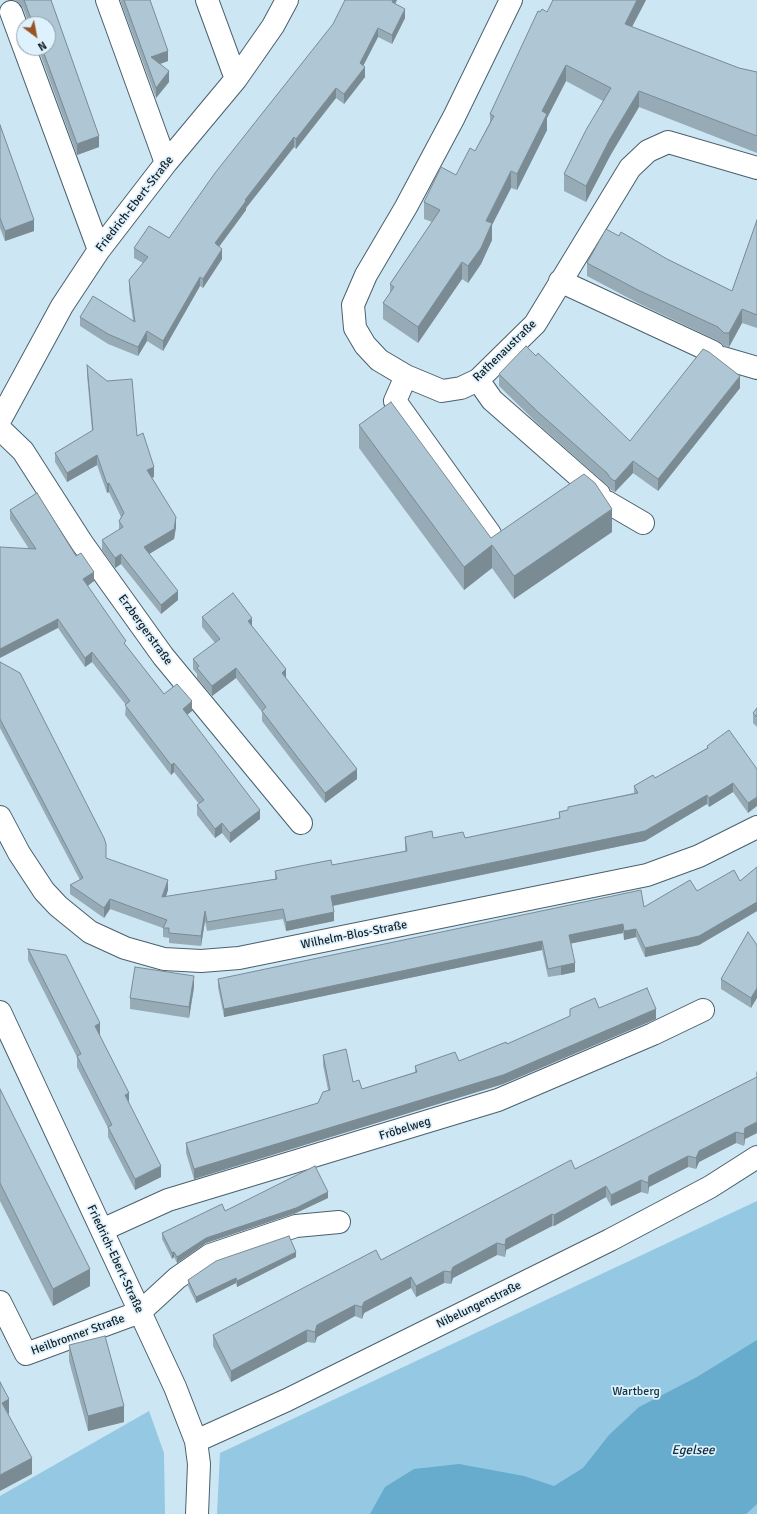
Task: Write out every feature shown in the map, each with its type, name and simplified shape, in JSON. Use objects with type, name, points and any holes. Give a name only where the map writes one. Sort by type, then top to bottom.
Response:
[{"type":"street","points":[[107,0],[166,163]]},
{"type":"street","points":[[207,0],[236,79]]},
{"type":"street","name":"Friedrich-Ebert-Straße","points":[[0,420],[62,306],[99,250],[166,163],[236,79],[273,26],[287,0]]},
{"type":"street","name":"Rathenaustraße","points":[[511,0],[454,117],[406,207],[366,275],[353,305],[355,328],[365,345],[378,360],[406,376],[442,391],[461,388],[478,380],[535,324],[630,168],[648,150],[668,142],[757,168]]},
{"type":"street","points":[[10,12],[99,250]]},
{"type":"street","points":[[560,281],[718,355],[757,368]]},
{"type":"street","points":[[406,376],[395,401],[490,534]]},
{"type":"street","points":[[478,380],[492,400],[603,498],[643,523]]},
{"type":"street","name":"Erzbergerstraße","points":[[0,429],[23,451],[82,543],[163,656],[301,823]]},
{"type":"street","name":"Wilhelm-Blos-Straße","points":[[0,817],[19,853],[44,891],[58,906],[90,932],[125,948],[164,959],[201,961],[239,958],[647,875],[699,856],[757,827]]},
{"type":"street","name":"Fröbelweg","points":[[102,1230],[168,1200],[498,1100],[653,1034],[703,1010]]},
{"type":"street","name":"Friedrich-Ebert-Straße","points":[[0,1012],[175,1387],[196,1441],[199,1464],[196,1514]]},
{"type":"street","name":"Nibelungenstraße","points":[[196,1441],[287,1400],[603,1243],[710,1187],[757,1157]]},
{"type":"street","points":[[140,1312],[177,1278],[210,1255],[296,1226],[339,1222]]},
{"type":"street","name":"Heilbronner Straße","points":[[0,1302],[26,1354],[140,1312]]},
{"type":"green space","name":"Wartberg","points":[[757,1201],[757,1514],[217,1514],[220,1453]]},
{"type":"green space","points":[[149,1411],[164,1453],[165,1514],[0,1514],[0,1496]]},
{"type":"water","name":"Egelsee","points":[[757,1340],[757,1504],[746,1514],[370,1514],[385,1487],[414,1469],[459,1464],[524,1476],[554,1486],[583,1468],[609,1435],[639,1407],[697,1377]]},
{"type":"building","points":[[24,0],[51,0],[99,136],[77,144],[45,56],[56,56],[56,16],[30,16]]},
{"type":"building","points":[[124,0],[150,0],[168,51],[151,57],[169,71],[156,88]]},
{"type":"building","points":[[345,0],[393,0],[392,2],[405,9],[392,35],[378,28],[360,63],[365,67],[344,94],[336,88],[296,139],[294,137],[245,200],[246,201],[215,243],[222,249],[203,279],[200,277],[163,341],[147,331],[138,347],[108,334],[80,317],[93,296],[135,322],[129,280],[148,257],[134,248],[149,226],[169,238],[215,173],[333,24]]},
{"type":"building","points":[[553,0],[637,0],[625,24],[739,68],[757,72],[757,136],[639,91],[610,139],[586,186],[564,174],[586,130],[611,88],[566,65],[542,111],[547,114],[517,174],[511,171],[486,221],[492,223],[481,248],[468,266],[462,262],[418,327],[383,303],[394,287],[390,284],[440,210],[424,202],[441,167],[456,175],[470,148],[475,151],[494,116],[490,114],[538,11],[540,12],[542,9],[547,12]]},
{"type":"building","points":[[0,125],[34,220],[5,231],[0,218]]},
{"type":"building","points":[[757,220],[757,315],[742,309],[729,333],[724,333],[718,327],[638,290],[587,263],[606,229],[619,236],[621,232],[667,259],[732,291]]},
{"type":"building","points":[[526,346],[536,356],[538,353],[630,441],[703,349],[740,376],[658,479],[633,461],[615,481],[538,412],[499,374]]},
{"type":"building","points":[[87,365],[107,381],[132,379],[137,436],[143,433],[154,467],[147,470],[176,517],[174,529],[144,547],[178,591],[161,605],[121,554],[115,558],[102,540],[123,527],[119,521],[124,513],[109,483],[107,484],[97,455],[67,473],[55,453],[93,430]]},
{"type":"building","points":[[391,402],[491,538],[584,474],[595,483],[612,509],[514,576],[492,545],[464,567],[359,425]]},
{"type":"building","points":[[37,493],[76,556],[81,553],[94,572],[83,579],[126,641],[124,643],[164,694],[177,684],[192,701],[183,709],[260,810],[230,833],[222,823],[215,829],[197,805],[204,800],[174,763],[171,765],[125,705],[130,701],[92,652],[85,658],[58,619],[0,649],[0,547],[36,549],[10,510]]},
{"type":"building","points":[[233,593],[252,618],[248,621],[286,669],[282,673],[357,769],[325,793],[262,711],[266,707],[236,668],[212,686],[197,668],[199,666],[193,659],[220,639],[202,617]]},
{"type":"building","points":[[0,662],[20,673],[104,838],[106,844],[106,858],[168,880],[162,897],[277,879],[275,871],[331,860],[332,865],[407,851],[405,837],[432,831],[433,838],[463,832],[465,838],[560,818],[559,812],[568,810],[568,807],[638,793],[634,786],[653,775],[655,778],[708,748],[707,746],[729,730],[757,769],[757,797],[748,803],[733,783],[709,798],[707,795],[645,831],[331,896],[334,912],[286,922],[283,909],[207,922],[205,911],[201,936],[169,933],[169,928],[163,928],[167,920],[110,899],[104,908],[70,885],[83,878],[0,719]]},
{"type":"building","points":[[757,708],[757,717],[753,713]]},
{"type":"building","points":[[757,867],[757,902],[699,936],[645,948],[636,929],[624,931],[623,924],[569,935],[575,963],[548,969],[542,941],[224,1009],[218,979],[641,890],[644,907],[690,880],[697,891],[734,870],[740,881]]},
{"type":"building","points":[[748,932],[757,945],[757,988],[751,998],[721,979]]},
{"type":"building","points":[[28,949],[66,955],[100,1023],[95,1026],[129,1093],[125,1095],[161,1166],[135,1179],[108,1127],[112,1125],[77,1056],[81,1054]]},
{"type":"building","points":[[135,967],[194,976],[189,1007],[130,998]]},
{"type":"building","points":[[647,988],[656,1009],[503,1075],[194,1169],[186,1143],[318,1103],[323,1092],[330,1090],[323,1055],[346,1049],[353,1082],[359,1080],[362,1089],[417,1072],[415,1066],[455,1052],[459,1061],[506,1042],[507,1044],[570,1016],[570,1009],[595,998],[599,1008]]},
{"type":"building","points":[[757,1077],[757,1122],[745,1128],[744,1134],[736,1132],[699,1151],[696,1158],[688,1156],[649,1176],[648,1183],[641,1180],[611,1195],[606,1186],[554,1215],[552,1214],[506,1239],[505,1245],[497,1243],[453,1267],[451,1272],[444,1271],[416,1286],[411,1277],[364,1302],[362,1307],[355,1305],[317,1325],[315,1332],[307,1330],[231,1371],[213,1335],[376,1250],[381,1260],[571,1160],[575,1169]]},
{"type":"building","points":[[0,1089],[90,1269],[53,1289],[0,1183]]},
{"type":"building","points":[[315,1166],[328,1192],[296,1208],[206,1238],[177,1257],[174,1252],[172,1253],[162,1233],[222,1204],[225,1211]]},
{"type":"building","points":[[289,1236],[296,1252],[237,1281],[236,1278],[196,1297],[188,1280],[216,1261]]},
{"type":"building","points":[[105,1336],[124,1406],[88,1416],[69,1345]]},
{"type":"building","points":[[0,1382],[9,1399],[2,1403],[32,1458],[0,1475]]}]
